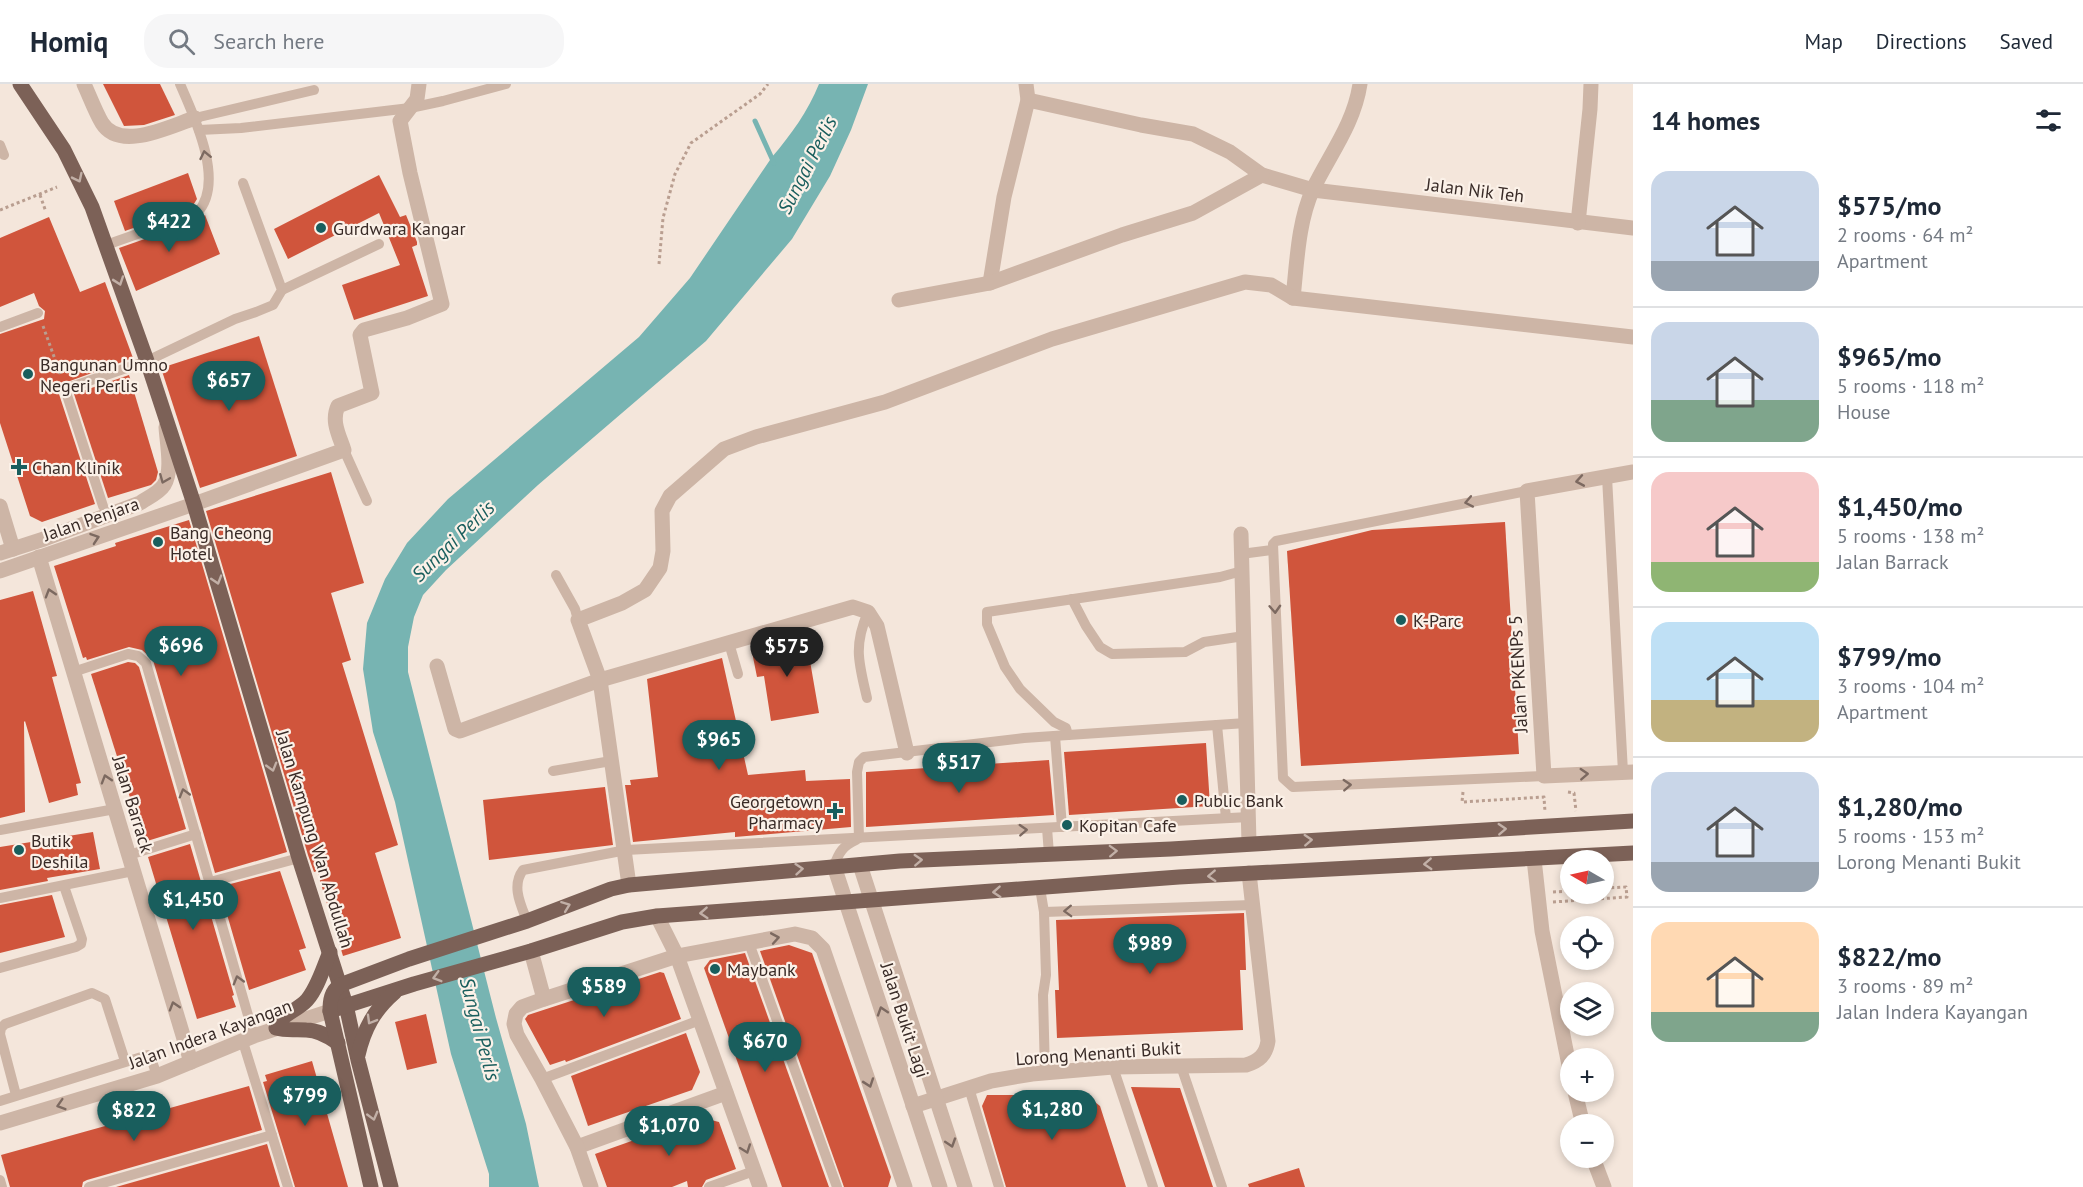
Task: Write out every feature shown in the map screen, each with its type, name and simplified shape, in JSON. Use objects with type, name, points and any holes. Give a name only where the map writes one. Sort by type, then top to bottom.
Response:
[{"type":"main road","points":[[20,84],[51,129]]},
{"type":"main road","points":[[32,84],[51,129]]},
{"type":"main road","name":"Jalan Kampung Wan Abdullah","points":[[51,129],[92,207],[147,361],[194,504],[299,858],[346,1005],[390,1185]]},
{"type":"main road","points":[[371,1187],[330,1011],[332,995],[340,985],[409,959],[527,921],[611,889],[629,885],[900,861],[1633,820]]},
{"type":"main road","points":[[330,1011],[622,922],[657,916],[1249,873],[1633,853]]},
{"type":"main road","points":[[330,952],[312,992],[298,1007],[279,1021],[276,1028],[322,1033],[338,1043]]},
{"type":"main road","points":[[358,1060],[362,1039],[370,1019],[383,1002],[407,986]]},
{"type":"street","points":[[84,84],[103,125],[123,137],[198,128]]},
{"type":"street","points":[[344,450],[335,414],[339,406],[372,393],[360,334],[364,330],[407,318],[442,304],[400,122],[417,99],[419,84]]},
{"type":"street","points":[[990,283],[1004,196],[1028,100],[1026,84]]},
{"type":"street","points":[[1293,298],[1302,225],[1313,190],[1345,134],[1358,98],[1360,84]]},
{"type":"street","points":[[1578,223],[1591,84]]},
{"type":"street","name":"Jalan Nik Teh","points":[[1028,100],[1193,134],[1230,152],[1262,175],[1313,190],[1633,228]]},
{"type":"street","points":[[899,300],[990,283],[1122,235],[1193,213],[1262,175]]},
{"type":"street","points":[[629,885],[626,850],[600,680],[578,620],[622,603],[645,590],[660,568],[663,551],[662,511],[670,496],[724,449],[756,437],[885,402],[1052,339],[1245,282],[1271,285],[1293,298],[1633,336]]},
{"type":"street","name":"Jalan Penjara","points":[[7,551],[140,503],[153,495],[164,485],[168,471],[166,421]]},
{"type":"street","name":"Jalan Penjara","points":[[0,571],[344,450]]},
{"type":"street","points":[[1527,491],[1633,472]]},
{"type":"street","name":"Jalan PKENPs 5","points":[[1527,491],[1544,776]]},
{"type":"street","points":[[0,506],[7,551]]},
{"type":"street","points":[[1241,534],[1249,843]]},
{"type":"street","name":"Jalan Barrack","points":[[39,557],[191,1062]]},
{"type":"street","points":[[437,666],[455,729],[460,731],[600,680],[853,607],[868,612],[877,626],[908,753]]},
{"type":"street","points":[[1544,776],[1628,772]]},
{"type":"street","points":[[1534,859],[1542,931],[1566,1048]]},
{"type":"street","name":"Jalan Bukit Lagi","points":[[860,865],[965,1187]]},
{"type":"street","name":"Jalan Bukit Lagi","points":[[834,866],[939,1187]]},
{"type":"street","points":[[1249,873],[1252,905]]},
{"type":"street","name":"Lorong Menanti Bukit","points":[[913,1106],[992,1081],[1045,1073],[1113,1067],[1255,1063],[1263,1056],[1268,1041],[1252,905]]},
{"type":"street","points":[[657,916],[676,956],[760,1187]]},
{"type":"street","points":[[591,1187],[577,1147],[517,1035],[514,1024],[516,1014],[522,1007],[544,999],[676,956],[795,934],[812,938],[823,949],[905,1187]]},
{"type":"street","points":[[531,951],[544,999]]},
{"type":"street","name":"Jalan Indera Kayangan","points":[[0,1123],[157,1076],[276,1028],[330,1011]]},
{"type":"street","points":[[577,1147],[726,1093]]},
{"type":"street","points":[[1597,1168],[1604,1187]]},
{"type":"lane","points":[[106,245],[197,213],[204,205],[209,190],[209,176],[198,128],[180,84]]},
{"type":"lane","points":[[198,128],[241,128],[410,108],[506,84]]},
{"type":"lane","points":[[198,128],[314,90]]},
{"type":"lane","points":[[243,183],[282,290]]},
{"type":"lane","points":[[103,506],[65,389],[147,361],[236,319],[273,305],[282,290],[379,243]]},
{"type":"lane","points":[[0,327],[38,313]]},
{"type":"lane","points":[[344,450],[367,501]]},
{"type":"lane","points":[[1607,477],[1628,772]]},
{"type":"lane","points":[[1527,491],[1276,541],[1273,544],[1283,778],[1293,787],[1544,776]]},
{"type":"lane","points":[[1241,554],[1272,550]]},
{"type":"lane","points":[[1068,735],[1066,728],[1054,722],[1020,689],[1005,667],[987,624],[987,612],[1220,577],[1242,571]]},
{"type":"lane","points":[[556,575],[575,609],[578,620]]},
{"type":"lane","points":[[1072,599],[1100,647],[1112,654],[1185,651],[1204,642],[1244,636]]},
{"type":"lane","points":[[867,698],[859,662],[858,643],[868,612]]},
{"type":"lane","points":[[729,643],[738,675]]},
{"type":"lane","points":[[73,672],[128,654],[138,656],[146,663],[210,882],[272,1135],[288,1187]]},
{"type":"lane","points":[[859,838],[857,772],[859,762],[864,757],[1055,736],[1246,723]]},
{"type":"lane","points":[[1217,725],[1226,818]]},
{"type":"lane","points":[[1055,736],[1062,827]]},
{"type":"lane","points":[[554,771],[611,761]]},
{"type":"lane","points":[[0,830],[115,809]]},
{"type":"lane","points":[[527,921],[518,898],[517,886],[519,875],[523,870],[626,850],[1249,817]]},
{"type":"lane","points":[[1047,828],[1049,854]]},
{"type":"lane","points":[[129,855],[196,834]]},
{"type":"lane","points":[[834,866],[838,853],[844,846],[859,838]]},
{"type":"lane","points":[[210,882],[299,858]]},
{"type":"lane","points":[[0,898],[133,871]]},
{"type":"lane","points":[[0,968],[81,944],[82,939],[64,886]]},
{"type":"lane","points":[[1040,888],[1044,912],[1046,975],[1043,995],[1045,1073]]},
{"type":"lane","points":[[1044,912],[1252,905]]},
{"type":"lane","points":[[749,943],[837,1187]]},
{"type":"lane","points":[[16,1095],[0,1034],[1,1028],[5,1024],[92,993],[105,999],[125,1061]]},
{"type":"lane","points":[[542,1079],[700,1020]]},
{"type":"lane","points":[[0,1101],[148,1055],[157,1076]]},
{"type":"lane","points":[[1180,1066],[1222,1187]]},
{"type":"lane","points":[[1113,1067],[1153,1187]]},
{"type":"lane","points":[[969,1088],[999,1187]]},
{"type":"lane","points":[[89,1187],[272,1135]]},
{"type":"lane","points":[[709,1187],[754,1171]]},
{"type":"lane","points":[[0,1180],[2,1187]]},
{"type":"path","points":[[659,264],[663,218],[675,174],[691,143],[760,94],[768,84]]},
{"type":"path","points":[[0,210],[57,187]]},
{"type":"path","points":[[39,195],[46,212]]},
{"type":"path","points":[[38,313],[65,389]]},
{"type":"path","points":[[1564,791],[1574,793],[1577,824]]},
{"type":"path","points":[[1474,792],[1462,792],[1462,802],[1544,797]]},
{"type":"path","points":[[1614,888],[1626,887],[1627,897],[1614,898]]},
{"type":"path","points":[[1549,892],[1560,891]]},
{"type":"path","points":[[1556,902],[1560,902]]},
{"type":"water","name":"Sungai Perlis","points":[[819,84],[868,84],[851,130],[830,176],[792,239],[706,341],[538,485],[446,570],[423,595],[414,617],[408,647],[408,672],[496,1018],[526,1124],[539,1187],[489,1187],[489,1174],[451,1054],[395,802],[373,732],[363,669],[367,623],[385,579],[407,543],[448,499],[639,337],[690,278],[810,104]]},
{"type":"building","points":[[103,84],[160,84],[175,115],[144,125],[124,126]]},
{"type":"building","points":[[188,173],[197,199],[192,207],[125,231],[114,201]]},
{"type":"building","points":[[379,175],[400,217],[406,215],[417,242],[417,245],[412,247],[428,296],[354,320],[342,285],[400,265],[379,213],[288,259],[274,229]]},
{"type":"building","points":[[205,215],[220,254],[136,291],[119,248],[199,220]]},
{"type":"building","points":[[49,217],[80,292],[105,282],[133,358],[59,385],[58,391],[95,504],[42,522],[30,516],[0,423],[0,334],[44,319],[45,311],[39,306],[34,293],[0,307],[0,238]]},
{"type":"building","points":[[259,336],[297,456],[200,488],[161,368]]},
{"type":"building","points":[[129,375],[158,472],[156,480],[151,485],[108,498],[74,394]]},
{"type":"building","points":[[331,472],[364,583],[331,593],[351,660],[342,663],[398,845],[375,853],[401,938],[343,956],[317,871],[314,872],[308,855],[206,511]]},
{"type":"building","points":[[189,520],[287,852],[215,873],[153,660],[142,650],[129,647],[87,660],[86,657],[83,658],[54,566],[116,546],[115,543]]},
{"type":"building","name":"K-Parc","points":[[1505,522],[1519,754],[1301,766],[1287,551],[1372,530]]},
{"type":"building","points":[[33,591],[57,676],[52,677],[81,783],[76,784],[78,795],[49,803],[25,721],[25,812],[0,818],[0,600]]},
{"type":"building","points":[[806,638],[819,713],[771,721],[764,676],[757,677],[751,647]]},
{"type":"building","points":[[722,658],[748,775],[805,770],[806,781],[850,779],[851,827],[735,837],[735,832],[633,842],[625,785],[631,785],[630,780],[658,777],[647,679]]},
{"type":"building","points":[[128,662],[135,663],[139,667],[186,829],[144,842],[91,674]]},
{"type":"building","points":[[1206,743],[1210,806],[1069,815],[1064,752]]},
{"type":"building","points":[[1049,760],[1054,815],[866,827],[866,772]]},
{"type":"building","points":[[605,787],[613,845],[489,860],[483,800]]},
{"type":"building","points":[[93,832],[100,869],[47,878],[48,881],[0,890],[0,847]]},
{"type":"building","points":[[190,844],[236,1007],[197,1019],[148,857]]},
{"type":"building","points":[[280,871],[306,948],[299,950],[306,970],[249,990],[219,887]]},
{"type":"building","points":[[52,895],[65,937],[0,953],[0,905]]},
{"type":"building","points":[[1244,913],[1246,970],[1240,970],[1243,1030],[1057,1038],[1055,990],[1059,990],[1056,920]]},
{"type":"building","points":[[789,945],[812,953],[891,1177],[888,1187],[844,1187],[760,951]]},
{"type":"building","points":[[745,953],[829,1187],[782,1187],[704,968],[710,960]]},
{"type":"building","points":[[660,972],[664,973],[681,1019],[566,1062],[565,1060],[550,1065],[525,1019],[528,1015]]},
{"type":"building","points":[[426,1014],[437,1063],[407,1070],[395,1022]]},
{"type":"building","points":[[686,1033],[700,1072],[692,1090],[588,1126],[571,1076]]},
{"type":"building","points":[[312,1061],[348,1187],[295,1187],[263,1082],[267,1081],[265,1075]]},
{"type":"building","points":[[249,1086],[262,1130],[87,1180],[83,1182],[82,1187],[10,1187],[1,1155]]},
{"type":"building","points":[[1131,1087],[1180,1088],[1213,1187],[1165,1187]]},
{"type":"building","points":[[987,1095],[1086,1095],[1100,1106],[1126,1187],[1006,1187],[982,1106]]},
{"type":"building","points":[[699,1117],[719,1122],[736,1169],[706,1180],[702,1187],[688,1187],[687,1181],[672,1187],[607,1187],[595,1154]]},
{"type":"building","points":[[267,1144],[280,1187],[116,1187]]},
{"type":"building","points":[[1299,1168],[1305,1187],[1249,1187],[1248,1184]]},
{"type":"waterway","points":[[755,121],[774,163]]},
{"type":"place","name":"Gurdwara Kangar","points":[[321,228]]},
{"type":"place","name":"Bangunan Umno Negeri Perlis","points":[[28,374]]},
{"type":"place","name":"Chan Klinik","points":[[19,467]]},
{"type":"place","name":"Bang Cheong Hotel","points":[[158,542]]},
{"type":"place","name":"K-Parc","points":[[1401,620]]},
{"type":"place","name":"Public Bank","points":[[1182,800]]},
{"type":"place","name":"Georgetown Pharmacy","points":[[835,811]]},
{"type":"place","name":"Kopitan Cafe","points":[[1067,825]]},
{"type":"place","name":"Butik Deshila","points":[[19,850]]},
{"type":"place","name":"Maybank","points":[[715,969]]}]
